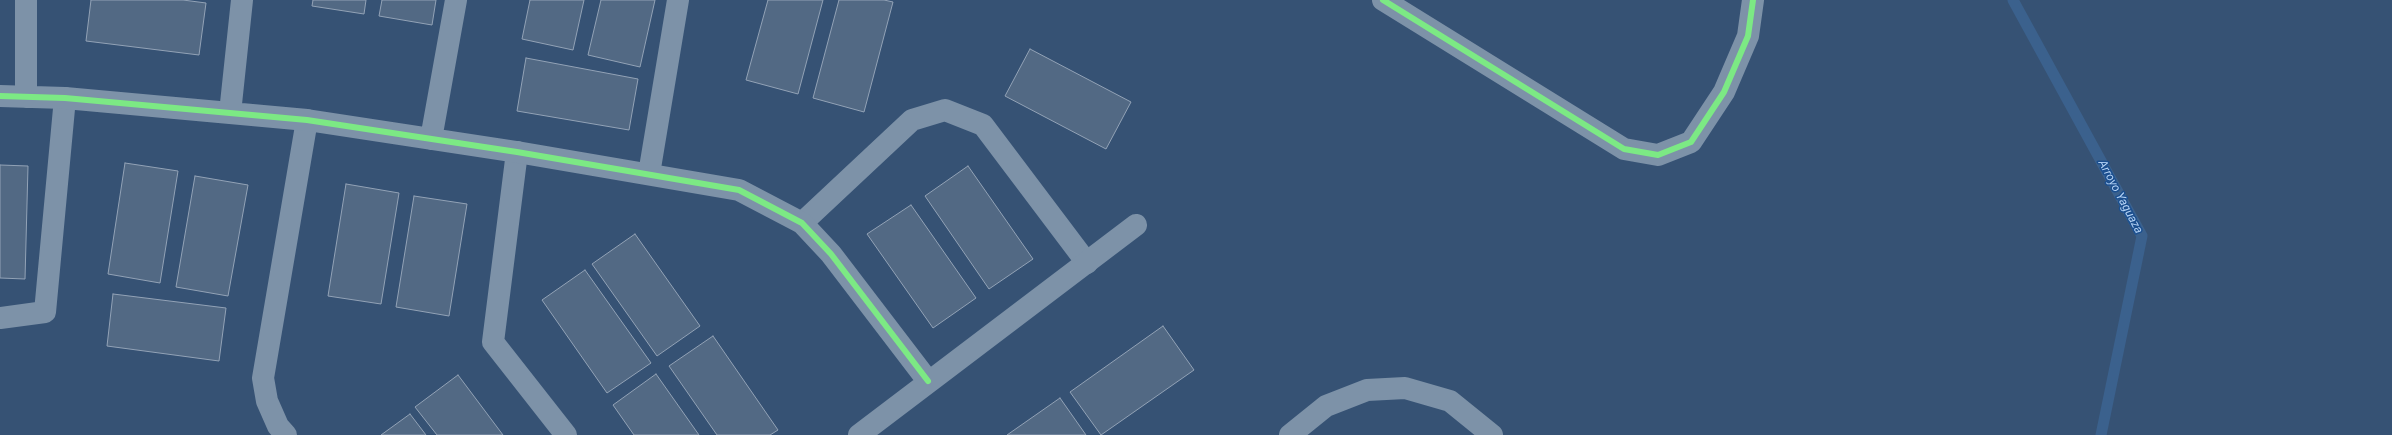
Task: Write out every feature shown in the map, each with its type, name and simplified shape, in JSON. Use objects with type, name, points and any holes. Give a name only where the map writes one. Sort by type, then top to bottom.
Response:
[{"type":"street","points":[[26,0],[26,97]]},
{"type":"street","points":[[230,113],[242,0]]},
{"type":"street","points":[[431,139],[456,0]]},
{"type":"street","points":[[649,174],[678,0]]},
{"type":"street","points":[[1383,0],[1624,149],[1658,155],[1691,142],[1724,92],[1748,36],[1753,0]]},
{"type":"street","points":[[0,96],[65,98],[307,120],[517,152],[739,190],[802,223],[831,254],[928,381]]},
{"type":"street","points":[[0,318],[45,312],[65,98]]},
{"type":"street","points":[[802,223],[912,120],[945,110],[983,125],[1087,264]]},
{"type":"street","points":[[286,435],[278,426],[267,401],[263,378],[307,120]]},
{"type":"street","points":[[517,152],[493,342],[566,435]]},
{"type":"street","points":[[859,435],[928,381],[1087,264],[1136,225]]},
{"type":"street","points":[[1290,435],[1326,406],[1367,390],[1405,388],[1450,401],[1492,435]]},
{"type":"building","points":[[91,0],[183,0],[206,3],[199,55],[86,41]]},
{"type":"building","points":[[313,0],[366,0],[364,14],[312,6]]},
{"type":"building","points":[[382,0],[436,0],[432,25],[379,16]]},
{"type":"building","points":[[530,0],[584,0],[573,50],[522,39]]},
{"type":"building","points":[[601,0],[655,0],[640,67],[588,55]]},
{"type":"building","points":[[768,0],[823,0],[798,94],[746,80]]},
{"type":"building","points":[[839,0],[884,0],[893,2],[864,112],[813,98]]},
{"type":"building","points":[[1030,49],[1131,102],[1106,149],[1005,96]]},
{"type":"building","points":[[526,58],[638,79],[629,130],[517,111]]},
{"type":"building","points":[[125,163],[178,171],[160,283],[108,274]]},
{"type":"building","points":[[0,165],[28,166],[25,279],[0,278]]},
{"type":"building","points":[[968,166],[1033,259],[989,289],[925,196]]},
{"type":"building","points":[[195,176],[248,185],[228,296],[176,287]]},
{"type":"building","points":[[346,184],[399,193],[381,304],[328,296]]},
{"type":"building","points":[[414,196],[467,204],[449,316],[396,307]]},
{"type":"building","points":[[911,205],[976,298],[933,328],[867,234]]},
{"type":"building","points":[[635,234],[700,326],[657,356],[592,264]]},
{"type":"building","points":[[585,270],[651,363],[607,393],[542,300]]},
{"type":"building","points":[[113,294],[226,308],[219,361],[107,346]]},
{"type":"building","points":[[1163,326],[1194,370],[1101,435],[1070,392]]},
{"type":"building","points":[[713,336],[778,430],[770,435],[717,435],[669,366]]},
{"type":"building","points":[[656,374],[699,435],[634,435],[613,405]]},
{"type":"building","points":[[458,375],[503,435],[437,435],[415,407]]},
{"type":"building","points":[[1060,398],[1086,435],[1007,435]]},
{"type":"building","points":[[410,414],[426,435],[381,435]]},
{"type":"waterway","name":"Arroyo Yaguaza","points":[[2013,0],[2142,236],[2101,435]]},
{"type":"cycle path","points":[[1383,0],[1624,149],[1658,155],[1691,142],[1724,92],[1748,36],[1753,0]]},
{"type":"cycle path","points":[[0,96],[65,98],[307,120],[517,152],[739,190],[802,223],[831,254],[928,381]]}]
